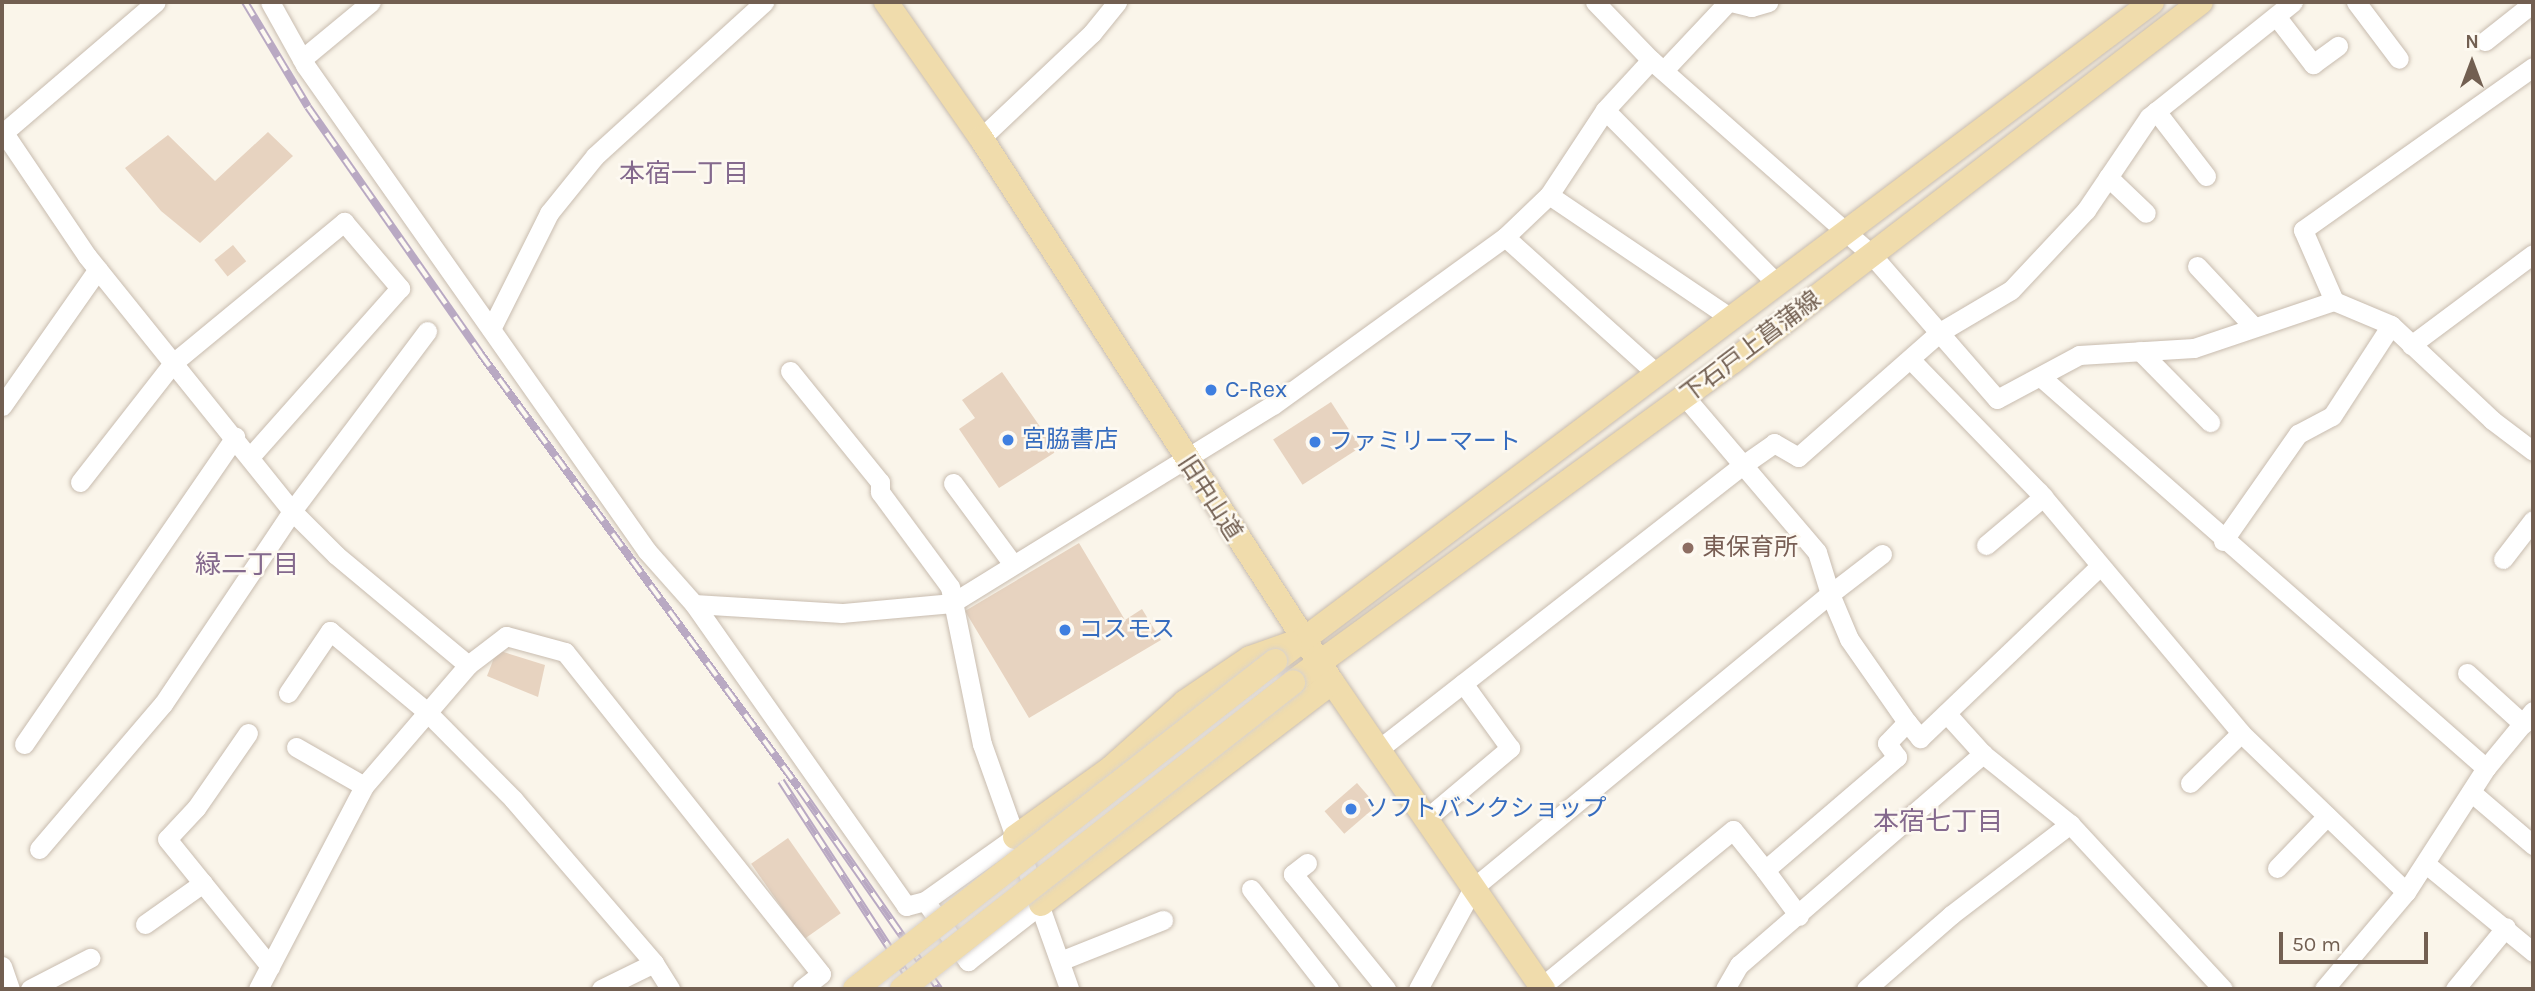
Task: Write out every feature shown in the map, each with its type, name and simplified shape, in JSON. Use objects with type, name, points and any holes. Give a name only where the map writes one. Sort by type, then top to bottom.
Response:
[{"type":"main road","name":"旧中山道","points":[[886,2],[981,138],[1184,459],[1303,639],[1542,988]]},
{"type":"main road","name":"下石戸上菖蒲線","points":[[855,989],[1303,639],[1843,230],[2152,2]]},
{"type":"main road","name":"下石戸上菖蒲線","points":[[902,989],[1319,661],[1685,397],[2201,2]]},
{"type":"main road","points":[[1015,837],[1111,768],[1185,702],[1250,658],[1303,639]]},
{"type":"main road","points":[[1041,904],[1332,682]]},
{"type":"street","points":[[156,2],[3,131],[98,269],[292,511],[336,555],[468,664]]},
{"type":"street","points":[[270,2],[302,59],[647,551],[694,604],[906,906],[925,901],[1015,837]]},
{"type":"street","points":[[302,59],[371,2]]},
{"type":"street","points":[[491,329],[549,213],[595,156],[764,2]]},
{"type":"street","points":[[981,138],[1092,33],[1117,2]]},
{"type":"street","points":[[1595,2],[1658,65],[1871,254],[1997,399],[2042,378],[2079,355],[2194,348],[2253,326],[2289,319],[2334,301]]},
{"type":"street","points":[[694,604],[842,613],[952,603],[1012,563],[1273,405],[1505,237],[1549,195],[1605,110],[1730,2],[1751,7],[1768,2]]},
{"type":"street","points":[[1379,749],[1743,465],[1774,443],[1798,457],[1940,332],[2011,290],[2086,211],[2156,111],[2293,2]]},
{"type":"street","points":[[2356,2],[2399,59]]},
{"type":"street","points":[[2485,41],[2533,3]]},
{"type":"street","points":[[2276,16],[2313,64],[2338,46]]},
{"type":"street","points":[[2533,67],[2303,230],[2334,301],[2391,325],[2492,420],[2533,451]]},
{"type":"street","points":[[1605,110],[1774,282]]},
{"type":"street","points":[[2156,111],[2206,176]]},
{"type":"street","points":[[2108,177],[2146,214]]},
{"type":"street","points":[[1549,195],[1729,317]]},
{"type":"street","points":[[80,482],[173,363],[344,222],[400,288],[250,457]]},
{"type":"street","points":[[1505,237],[1656,373]]},
{"type":"street","points":[[2411,345],[2533,254]]},
{"type":"street","points":[[2197,265],[2253,326]]},
{"type":"street","points":[[2,406],[98,269]]},
{"type":"street","points":[[2223,541],[2298,434],[2332,416],[2391,325]]},
{"type":"street","points":[[40,849],[163,704],[292,511],[428,331]]},
{"type":"street","points":[[2140,351],[2210,422]]},
{"type":"street","points":[[1910,359],[2043,497],[2241,733],[2406,892]]},
{"type":"street","points":[[790,371],[880,482],[880,492],[950,587],[982,744],[1069,989]]},
{"type":"street","points":[[2042,378],[2223,541],[2486,768]]},
{"type":"street","points":[[1685,397],[1817,552],[1829,594],[1849,639],[1920,737],[2100,566]]},
{"type":"street","points":[[24,744],[235,437]]},
{"type":"street","points":[[953,484],[1012,563]]},
{"type":"street","points":[[1986,545],[2043,497]]},
{"type":"street","points":[[2503,559],[2533,520]]},
{"type":"street","points":[[1418,989],[1473,888],[1829,594],[1882,554]]},
{"type":"street","points":[[288,693],[330,631],[426,711],[513,799],[654,963],[670,989]]},
{"type":"street","points":[[259,989],[364,786],[468,664],[506,636],[565,652],[821,974],[802,989]]},
{"type":"street","points":[[2324,989],[2406,892],[2486,768],[2528,718],[2467,673]]},
{"type":"street","points":[[1427,818],[1510,748],[1463,683]]},
{"type":"street","points":[[1946,713],[1983,754],[2070,824],[2223,989]]},
{"type":"street","points":[[1765,870],[1897,757],[1887,743],[1907,722]]},
{"type":"street","points":[[248,733],[196,808],[167,839],[270,966]]},
{"type":"street","points":[[2190,783],[2241,733]]},
{"type":"street","points":[[296,747],[364,786]]},
{"type":"street","points":[[1725,989],[1739,965],[1983,754]]},
{"type":"street","points":[[2471,792],[2533,845]]},
{"type":"street","points":[[2277,867],[2328,816]]},
{"type":"street","points":[[1866,989],[1951,915],[2070,824]]},
{"type":"street","points":[[1542,988],[1733,830],[1798,916]]},
{"type":"street","points":[[1307,863],[1293,874],[1386,989]]},
{"type":"street","points":[[2426,864],[2533,952]]},
{"type":"street","points":[[145,924],[203,883]]},
{"type":"street","points":[[1251,889],[1329,989]]},
{"type":"street","points":[[925,901],[968,961],[1041,904]]},
{"type":"street","points":[[1060,961],[1163,920]]},
{"type":"street","points":[[2455,989],[2505,927]]},
{"type":"street","points":[[30,989],[90,958]]},
{"type":"street","points":[[601,989],[654,963]]},
{"type":"street","points":[[2,966],[10,989]]},
{"type":"building","points":[[268,132],[293,156],[200,243],[161,211],[125,168],[168,135],[215,181]]},
{"type":"building","points":[[233,245],[246,261],[228,276],[214,260]]},
{"type":"building","name":"宮脇書店","points":[[1002,372],[1057,451],[999,488],[959,429],[975,418],[962,400]]},
{"type":"building","name":"ファミリーマート","points":[[1331,402],[1360,447],[1303,485],[1273,440]]},
{"type":"building","name":"コスモス","points":[[1079,543],[1125,620],[1142,609],[1161,640],[1029,718],[965,611]]},
{"type":"building","points":[[497,650],[545,665],[538,697],[487,676]]},
{"type":"building","name":"ソフトバンクショップ","points":[[1357,783],[1377,806],[1344,834],[1325,811]]},
{"type":"building","points":[[788,838],[841,913],[804,939],[751,864]]},
{"type":"railway","points":[[245,2],[308,107],[480,353],[799,788],[939,989]]},
{"type":"railway","points":[[781,781],[916,989]]},
{"type":"place","name":"C-Rex","points":[[1211,390]]},
{"type":"place","name":"宮脇書店","points":[[1008,440]]},
{"type":"place","name":"ファミリーマート","points":[[1315,442]]},
{"type":"place","name":"東保育所","points":[[1688,548]]},
{"type":"place","name":"コスモス","points":[[1065,630]]},
{"type":"place","name":"ソフトバンクショップ","points":[[1351,809]]},
{"type":"district","name":"本宿一丁目","points":[[684,174]]},
{"type":"district","name":"緑二丁目","points":[[247,565]]},
{"type":"district","name":"本宿七丁目","points":[[1938,822]]}]
